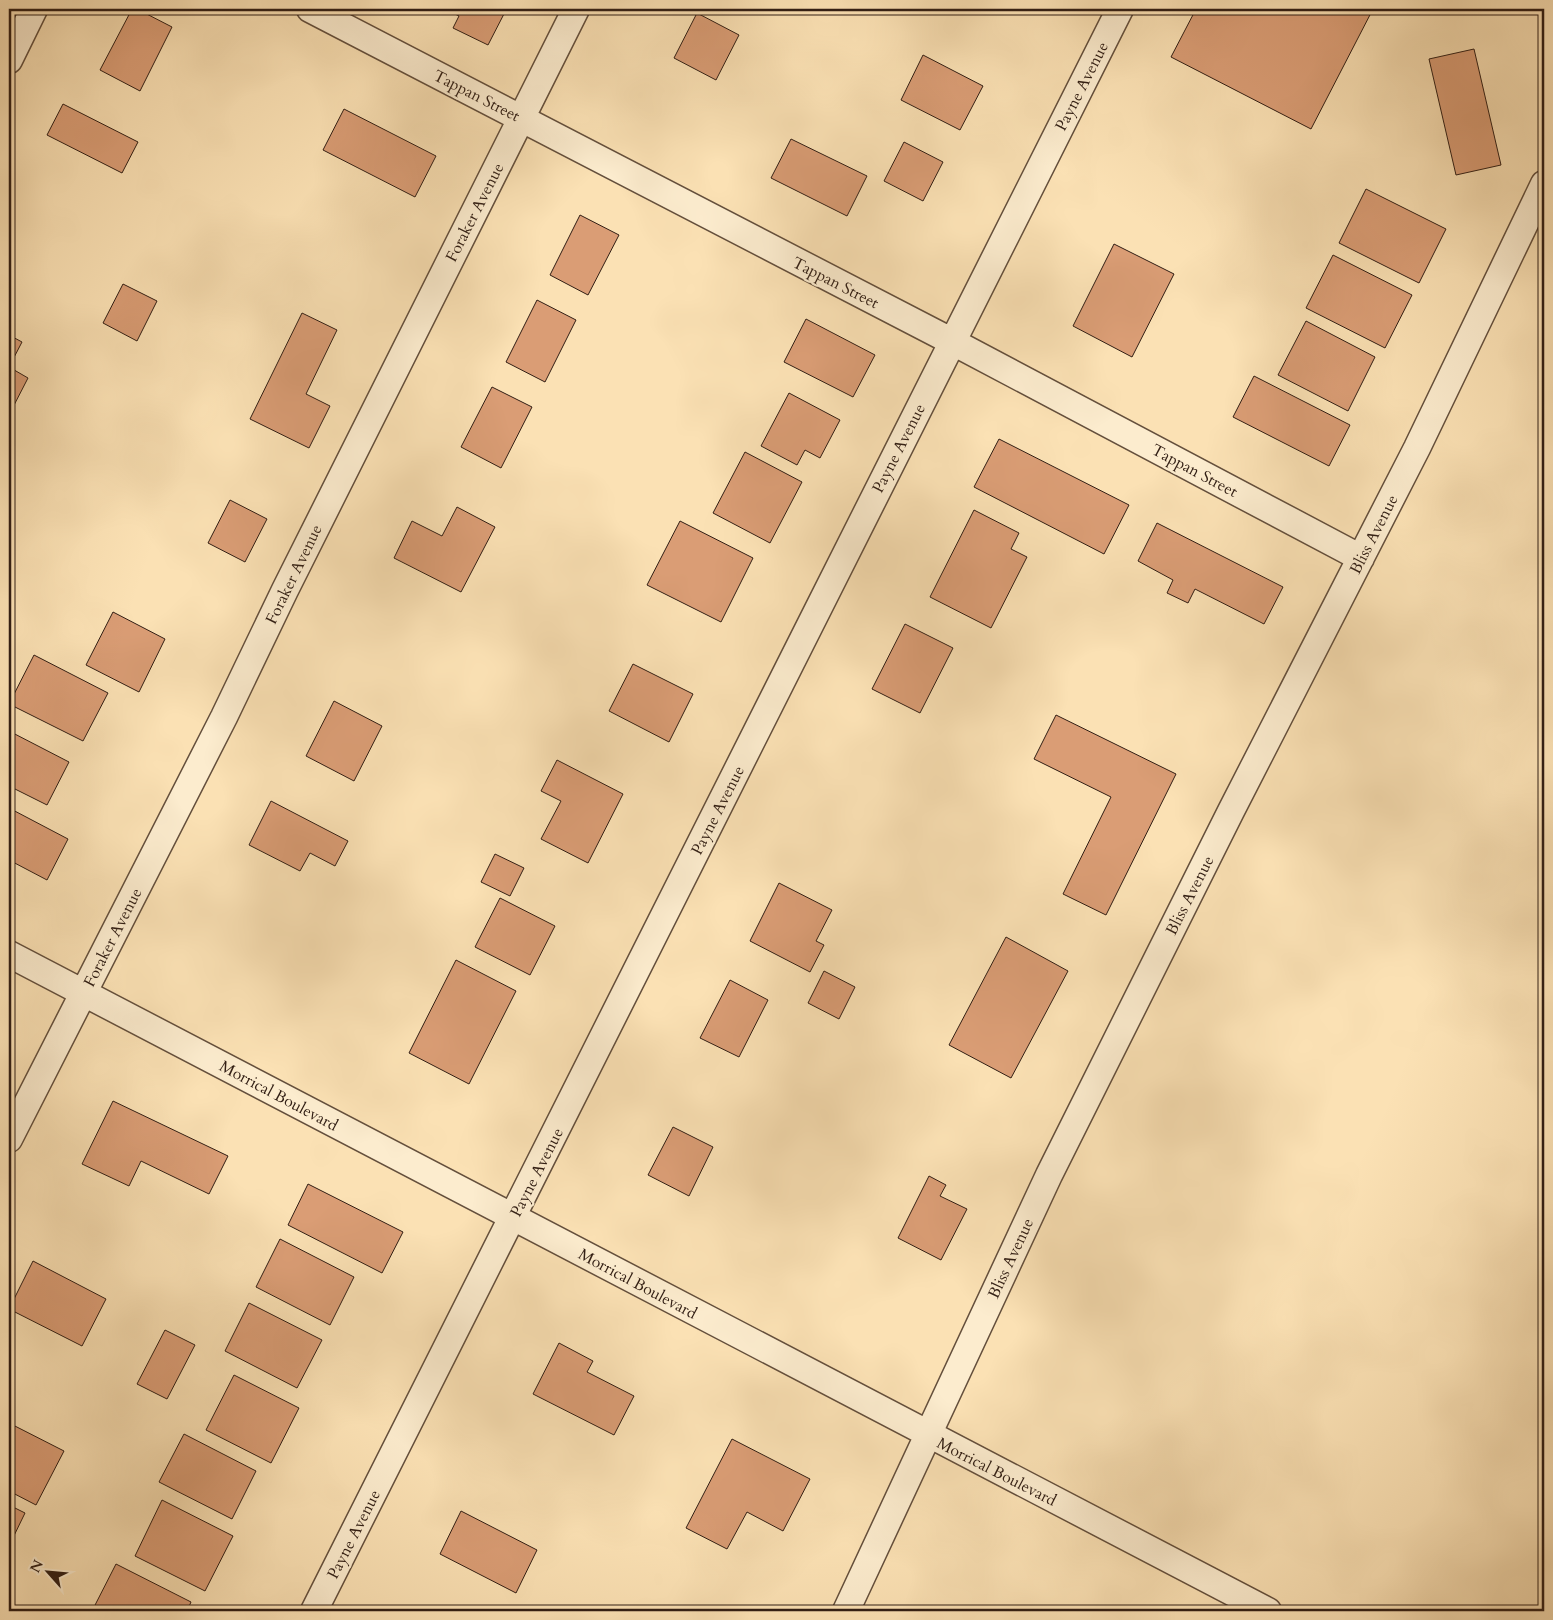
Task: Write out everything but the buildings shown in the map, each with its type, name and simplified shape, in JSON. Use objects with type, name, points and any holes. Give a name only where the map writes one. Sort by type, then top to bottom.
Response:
[{"type":"street","points":[[9,60],[34,9]]},
{"type":"street","name":"Tappan Street","points":[[310,9],[951,341],[1361,558]]},
{"type":"street","name":"Foraker Avenue","points":[[9,1139],[224,718],[285,590],[576,9]]},
{"type":"street","name":"Payne Avenue","points":[[314,1611],[513,1218],[951,341],[1120,9]]},
{"type":"street","name":"Bliss Avenue","points":[[846,1611],[1049,1175],[1417,448],[1544,184]]},
{"type":"street","name":"Morrical Boulevard","points":[[9,954],[1268,1611]]}]
